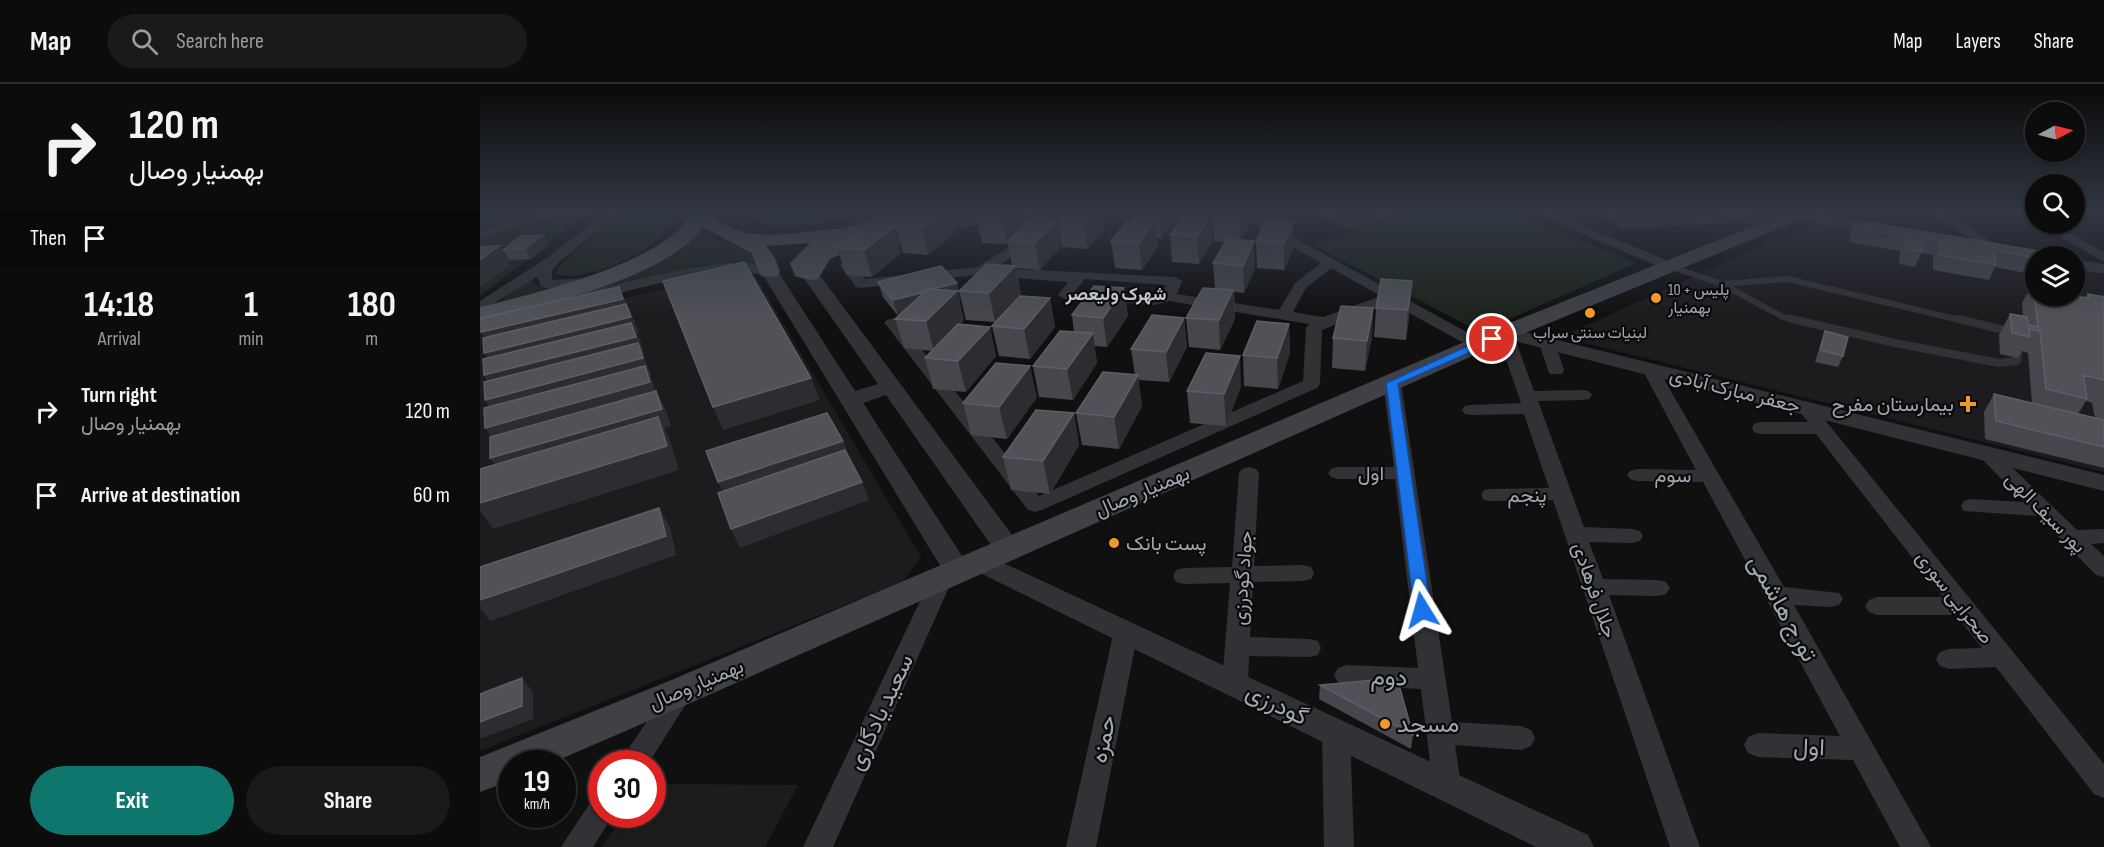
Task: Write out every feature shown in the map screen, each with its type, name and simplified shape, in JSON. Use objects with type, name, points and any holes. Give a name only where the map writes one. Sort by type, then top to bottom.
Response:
[{"type":"main road","points":[[480,314],[530,301],[619,272],[666,247]]},
{"type":"main road","points":[[754,247],[767,258],[769,271]]},
{"type":"main road","points":[[819,247],[807,254],[801,263],[803,271],[810,274],[816,261],[823,255],[842,247]]},
{"type":"main road","name":"بهمنیار وصال","points":[[480,775],[682,691],[1505,333],[1716,247]]},
{"type":"street","points":[[480,308],[571,247]]},
{"type":"street","points":[[875,247],[847,265],[861,284],[981,271],[1078,278]]},
{"type":"street","points":[[978,291],[981,271],[1018,247]]},
{"type":"street","points":[[1302,247],[1479,345]]},
{"type":"street","points":[[1622,247],[1669,266]]},
{"type":"street","points":[[1975,247],[2006,252]]},
{"type":"street","points":[[1996,247],[2006,252]]},
{"type":"street","points":[[2084,247],[2104,258]]},
{"type":"street","points":[[554,260],[545,269],[543,278],[546,284],[569,285],[591,281]]},
{"type":"street","points":[[1283,316],[1300,286],[1330,262]]},
{"type":"street","points":[[480,319],[716,269],[746,266],[769,271],[960,569]]},
{"type":"street","points":[[2085,266],[2104,269]]},
{"type":"street","points":[[810,274],[1008,549]]},
{"type":"street","points":[[1169,297],[1175,281],[1081,274],[1065,295],[1155,301],[1169,297],[1324,322]]},
{"type":"street","points":[[938,311],[892,323],[1035,505],[1311,384],[1314,328],[1324,322],[1393,297]]},
{"type":"street","name":"جعفر مبارک آبادی","points":[[1505,333],[2104,483]]},
{"type":"street","name":"جلال فرهادی","points":[[1505,333],[1684,847]]},
{"type":"street","points":[[1546,343],[1556,370]]},
{"type":"street","name":"تورج هاشمی","points":[[1650,369],[1916,847]]},
{"type":"street","points":[[1392,383],[1447,785]]},
{"type":"street","points":[[850,400],[890,387]]},
{"type":"street","points":[[1472,410],[1583,395]]},
{"type":"street","name":"صحرایی سوری","points":[[1806,408],[2104,785]]},
{"type":"street","points":[[1761,428],[1821,428]]},
{"type":"street","name":"پور سیف الهی","points":[[1988,454],[2103,567]]},
{"type":"street","name":"جواد گودرزی","points":[[1235,684],[1249,473]]},
{"type":"street","name":"اول","points":[[1338,473],[1404,473]]},
{"type":"street","name":"سوم","points":[[1637,475],[1709,476]]},
{"type":"street","name":"پنجم","points":[[1491,495],[1562,494]]},
{"type":"street","points":[[1971,506],[2044,510]]},
{"type":"street","points":[[1576,534],[1632,536]]},
{"type":"street","points":[[2072,537],[2104,536]]},
{"type":"street","name":"گودرزی","points":[[960,569],[1126,631],[1574,847]]},
{"type":"street","name":"سعید یادگاری","points":[[818,847],[960,569]]},
{"type":"street","points":[[1184,576],[1303,573]]},
{"type":"street","points":[[1594,587],[1658,588]]},
{"type":"street","points":[[1776,596],[1831,598]]},
{"type":"street","points":[[1877,606],[1963,606]]},
{"type":"street","name":"حمزه","points":[[1081,847],[1126,631]]},
{"type":"street","points":[[1237,646],[1309,648]]},
{"type":"street","points":[[1949,659],[2002,657]]},
{"type":"street","name":"دوم","points":[[1347,675],[1432,679]]},
{"type":"street","points":[[642,750],[682,691]]},
{"type":"street","points":[[1336,732],[1339,847]]},
{"type":"street","points":[[1439,732],[1521,738]]},
{"type":"street","name":"اول","points":[[1758,745],[1861,748]]},
{"type":"street","points":[[576,847],[589,828]]},
{"type":"lane","points":[[1669,266],[1722,284],[1783,317],[1895,343],[1999,363],[2017,361],[2019,350],[2016,334],[2009,330],[1788,279],[1722,284]]},
{"type":"shaded area","points":[[480,247],[544,247],[480,296]]},
{"type":"shaded area","points":[[581,247],[648,247],[619,263],[585,274],[569,276],[556,274],[561,264]]},
{"type":"shaded area","points":[[662,247],[736,247],[745,250],[758,264],[709,268],[492,315],[545,301]]},
{"type":"shaded area","points":[[1316,247],[1596,247],[1636,263],[1480,332]]},
{"type":"shaded area","name":"بیمارستان مفرح","points":[[1759,247],[1946,247],[2025,261],[2025,306],[2085,306],[2085,272],[2104,275],[2104,472],[1561,337]]},
{"type":"shaded area","points":[[736,273],[755,275],[921,557],[903,582],[480,751],[480,331]]},
{"type":"shaded area","points":[[532,277],[533,283],[543,288],[558,289],[493,306]]},
{"type":"shaded area","points":[[666,784],[798,785],[765,847],[602,847],[615,828],[666,828]]},
{"type":"building","points":[[480,247],[487,247],[498,247],[480,260]]},
{"type":"building","points":[[507,247],[528,247],[525,249],[503,250]]},
{"type":"building","points":[[839,247],[868,247],[864,250],[837,248]]},
{"type":"building","points":[[1223,247],[1252,247],[1243,266],[1213,263]]},
{"type":"building","points":[[1906,247],[1922,247],[1922,252],[1906,249]]},
{"type":"building","points":[[1940,247],[2025,249],[2025,256],[1994,250],[1996,265],[1940,255]]},
{"type":"building","points":[[744,262],[811,378],[713,407],[663,281]]},
{"type":"building","points":[[987,264],[1015,266],[989,293],[959,291]]},
{"type":"building","points":[[941,266],[957,283],[893,300],[878,282]]},
{"type":"building","points":[[1381,279],[1412,281],[1408,310],[1376,308]]},
{"type":"building","points":[[1094,286],[1124,288],[1103,318],[1072,315]]},
{"type":"building","points":[[619,287],[623,299],[481,332],[481,318]]},
{"type":"building","points":[[1203,288],[1233,290],[1219,320],[1186,318]]},
{"type":"building","points":[[928,289],[957,291],[926,321],[895,319]]},
{"type":"building","points":[[2088,294],[2104,297],[2104,380],[2083,375],[2087,399],[2046,389],[2040,331],[2029,329],[2030,337],[2012,333],[2010,314],[2027,317],[2028,325],[2038,327],[2036,306],[2085,306],[2085,297],[2089,298]]},
{"type":"building","points":[[1020,296],[1050,298],[1024,329],[992,326]]},
{"type":"building","points":[[626,304],[631,317],[484,353],[483,338]]},
{"type":"building","points":[[1341,306],[1373,308],[1367,341],[1333,338]]},
{"type":"building","points":[[1152,315],[1184,318],[1166,352],[1131,349]]},
{"type":"building","points":[[1257,321],[1289,324],[1277,358],[1243,355]]},
{"type":"building","points":[[631,323],[636,337],[484,375],[483,359]]},
{"type":"building","points":[[958,324],[990,327],[958,361],[925,358]]},
{"type":"building","points":[[1060,331],[1093,333],[1067,369],[1033,366]]},
{"type":"building","points":[[1825,331],[1848,337],[1843,356],[1820,350]]},
{"type":"building","points":[[638,343],[643,358],[485,400],[484,382]]},
{"type":"building","points":[[1206,353],[1240,356],[1224,394],[1187,391]]},
{"type":"building","points":[[996,363],[1030,366],[999,407],[963,403]]},
{"type":"building","points":[[645,366],[650,382],[485,428],[484,408]]},
{"type":"building","points":[[1103,372],[1138,375],[1114,417],[1076,413]]},
{"type":"building","points":[[656,391],[662,409],[490,458],[490,437]]},
{"type":"building","points":[[1994,394],[2104,420],[2104,447],[1996,421]]},
{"type":"building","points":[[1036,410],[1074,413],[1043,461],[1003,457]]},
{"type":"building","points":[[827,413],[843,441],[718,482],[706,451]]},
{"type":"building","points":[[658,417],[667,446],[480,503],[480,469]]},
{"type":"building","points":[[845,450],[862,482],[731,529],[718,493]]},
{"type":"building","points":[[659,508],[666,536],[480,600],[480,567]]},
{"type":"building","points":[[522,678],[522,706],[480,722],[480,694]]},
{"type":"building","points":[[1397,678],[1413,735],[1320,685]]},
{"type":"place","name":"پلیس + 10 بهمنیار","points":[[1656,298]]},
{"type":"place","name":"لبنیات سنتی سراب","points":[[1590,313]]},
{"type":"place","name":"بیمارستان مفرح","points":[[1968,404]]},
{"type":"place","name":"پست بانک","points":[[1114,543]]},
{"type":"place","name":"مسجد","points":[[1385,724]]},
{"type":"district","name":"شهرک ولیعصر","points":[[1116,294]]},
{"type":"route","points":[[1422,610],[1392,383],[1492,339]]}]
